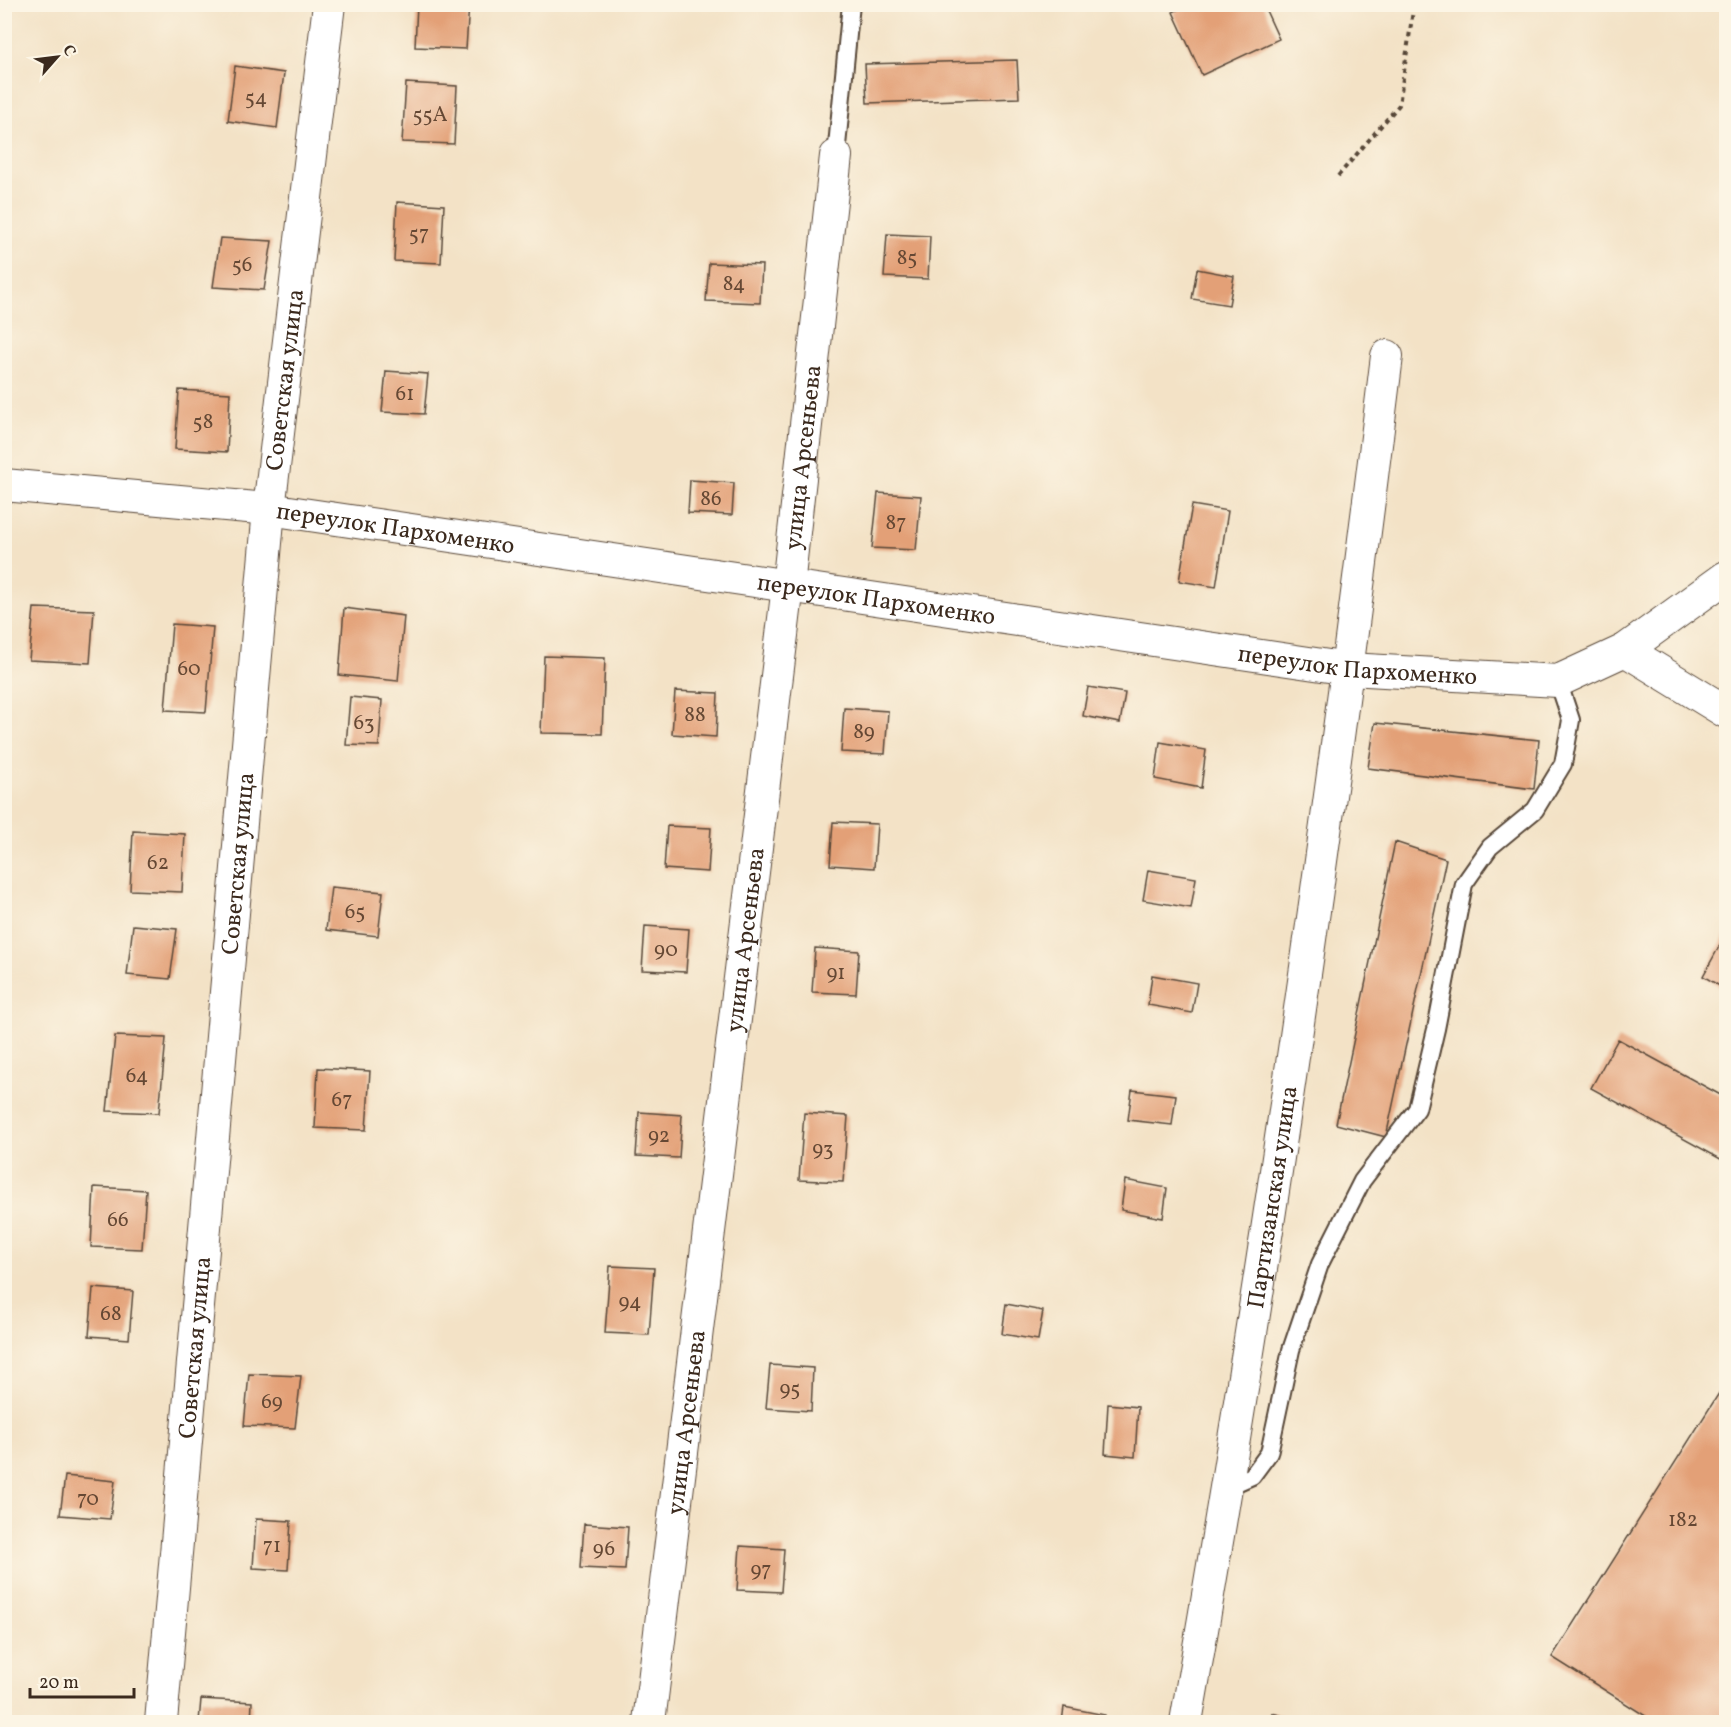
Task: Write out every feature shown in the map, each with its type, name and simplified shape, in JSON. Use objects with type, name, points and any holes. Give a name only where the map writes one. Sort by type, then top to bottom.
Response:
[{"type":"street","name":"Советская улица","points":[[161,1722],[269,509],[329,4]]},
{"type":"street","name":"улица Арсеньева","points":[[649,1722],[789,586],[836,156]]},
{"type":"street","name":"Партизанская улица","points":[[1186,1722],[1227,1487],[1348,669],[1387,356]]},
{"type":"street","name":"переулок Пархоменко","points":[[4,485],[269,509],[1348,669],[1558,681],[1625,650],[1726,577]]},
{"type":"street","points":[[1625,650],[1726,712]]},
{"type":"lane","points":[[836,156],[851,4]]},
{"type":"lane","points":[[1227,1487],[1252,1476],[1269,1453],[1292,1350],[1320,1264],[1362,1181],[1417,1109],[1436,1029],[1464,884],[1490,847],[1535,810],[1563,764],[1571,720],[1558,681]]},
{"type":"path","points":[[1338,176],[1399,105],[1414,4]]},
{"type":"building","points":[[417,4],[469,4],[466,49],[415,47]]},
{"type":"building","points":[[1189,4],[1263,4],[1279,39],[1202,75],[1173,12]]},
{"type":"building","points":[[1017,60],[1019,98],[867,103],[865,64]]},
{"type":"building","points":[[235,66],[284,73],[277,128],[228,121]]},
{"type":"building","points":[[406,83],[457,86],[454,144],[402,142]]},
{"type":"building","points":[[397,202],[444,205],[441,263],[394,261]]},
{"type":"building","points":[[887,234],[930,236],[928,279],[884,277]]},
{"type":"building","points":[[220,238],[272,241],[264,290],[213,287]]},
{"type":"building","points":[[709,263],[762,265],[760,303],[706,301]]},
{"type":"building","points":[[1197,269],[1234,276],[1229,305],[1192,299]]},
{"type":"building","points":[[386,371],[428,374],[424,414],[382,412]]},
{"type":"building","points":[[179,390],[230,393],[227,452],[175,449]]},
{"type":"building","points":[[690,480],[734,483],[732,515],[688,513]]},
{"type":"building","points":[[878,493],[921,496],[916,550],[872,548]]},
{"type":"building","points":[[1192,505],[1228,511],[1216,587],[1179,581]]},
{"type":"building","points":[[34,608],[94,610],[90,663],[29,660]]},
{"type":"building","points":[[344,608],[404,616],[398,681],[339,675]]},
{"type":"building","points":[[172,624],[213,627],[206,712],[165,710]]},
{"type":"building","points":[[544,656],[605,658],[602,734],[541,733]]},
{"type":"building","points":[[1088,687],[1125,693],[1120,723],[1083,716]]},
{"type":"building","points":[[675,691],[718,693],[716,737],[672,734]]},
{"type":"building","points":[[350,697],[382,700],[379,746],[346,745]]},
{"type":"building","points":[[844,708],[888,711],[885,754],[841,752]]},
{"type":"building","points":[[1375,723],[1539,740],[1534,789],[1368,768]]},
{"type":"building","points":[[1160,742],[1206,750],[1201,788],[1155,779]]},
{"type":"building","points":[[833,822],[877,824],[874,868],[830,865]]},
{"type":"building","points":[[667,826],[711,828],[708,872],[664,869]]},
{"type":"building","points":[[133,831],[185,834],[182,892],[130,890]]},
{"type":"building","points":[[1395,842],[1446,859],[1386,1137],[1336,1124]]},
{"type":"building","points":[[1148,870],[1196,878],[1191,908],[1143,900]]},
{"type":"building","points":[[331,887],[383,892],[378,936],[326,930]]},
{"type":"building","points":[[133,925],[177,929],[170,979],[127,975]]},
{"type":"building","points":[[645,926],[689,929],[686,972],[642,970]]},
{"type":"building","points":[[1726,934],[1726,990],[1703,976]]},
{"type":"building","points":[[815,948],[859,951],[856,994],[812,992]]},
{"type":"building","points":[[1152,975],[1197,983],[1192,1013],[1148,1005]]},
{"type":"building","points":[[115,1036],[166,1038],[159,1113],[107,1111]]},
{"type":"building","points":[[1618,1039],[1726,1098],[1726,1162],[1591,1088]]},
{"type":"building","points":[[318,1068],[370,1071],[366,1130],[315,1128]]},
{"type":"building","points":[[1132,1090],[1176,1095],[1172,1125],[1128,1120]]},
{"type":"building","points":[[639,1112],[682,1115],[679,1158],[636,1156]]},
{"type":"building","points":[[804,1113],[848,1116],[843,1182],[799,1180]]},
{"type":"building","points":[[1125,1180],[1167,1188],[1163,1218],[1121,1210]]},
{"type":"building","points":[[94,1187],[146,1190],[142,1249],[91,1247]]},
{"type":"building","points":[[610,1266],[654,1268],[649,1335],[605,1333]]},
{"type":"building","points":[[93,1288],[133,1291],[129,1339],[89,1336]]},
{"type":"building","points":[[1006,1304],[1043,1311],[1038,1340],[1002,1334]]},
{"type":"building","points":[[770,1365],[813,1368],[811,1411],[766,1408]]},
{"type":"building","points":[[249,1374],[301,1376],[295,1428],[244,1426]]},
{"type":"building","points":[[1726,1382],[1726,1722],[1655,1722],[1552,1657]]},
{"type":"building","points":[[1108,1404],[1138,1407],[1135,1457],[1105,1454]]},
{"type":"building","points":[[65,1476],[115,1481],[110,1519],[60,1515]]},
{"type":"building","points":[[256,1519],[291,1521],[288,1570],[253,1568]]},
{"type":"building","points":[[584,1524],[628,1527],[625,1570],[581,1568]]},
{"type":"building","points":[[740,1546],[784,1549],[781,1592],[737,1590]]},
{"type":"building","points":[[201,1699],[252,1702],[251,1722],[199,1722]]},
{"type":"building","points":[[1064,1707],[1105,1715],[1104,1722],[1062,1722]]},
{"type":"building","points":[[1272,1713],[1305,1722],[1269,1722]]}]
